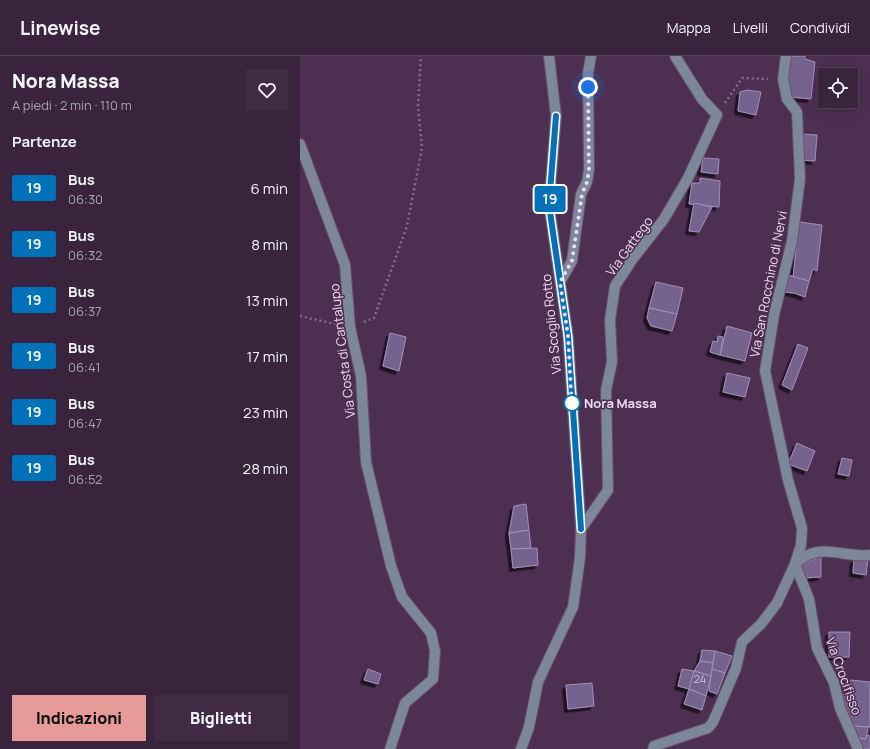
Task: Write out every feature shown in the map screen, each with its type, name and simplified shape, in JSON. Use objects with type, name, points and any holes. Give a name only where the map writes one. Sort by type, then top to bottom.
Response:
[{"type":"street","name":"Via Scoglio Rotto","points":[[521,749],[529,727],[538,682],[573,607],[580,558],[581,529],[568,336],[549,205],[556,116],[549,56]]},
{"type":"street","points":[[560,282],[572,261],[582,194],[587,182],[589,170],[588,73],[590,56]]},
{"type":"street","points":[[675,56],[702,99],[716,115]]},
{"type":"street","points":[[783,79],[786,56]]},
{"type":"street","name":"Via San Rocchino di Nervi","points":[[653,749],[654,746],[708,728],[713,722],[736,668],[742,642],[761,624],[777,603],[795,564],[801,545],[802,528],[788,480],[765,371],[774,315],[792,241],[800,179],[796,112],[787,99],[783,79]]},
{"type":"street","name":"Via Gattego","points":[[581,529],[608,490],[606,390],[612,362],[610,320],[615,286],[632,260],[664,219],[688,178],[716,115]]},
{"type":"street","name":"Via Costa di Cantalupo","points":[[300,144],[345,265],[350,327],[361,376],[366,462],[391,566],[402,597],[431,633],[435,651],[433,679],[405,703],[390,749]]},
{"type":"street","points":[[795,564],[808,555],[826,551],[850,556],[870,555]]},
{"type":"street","name":"Via Crocifisso","points":[[795,564],[809,599],[817,648],[834,683],[840,708],[858,749]]},
{"type":"path","points":[[300,316],[350,327],[374,318],[406,226],[422,148],[418,106],[421,56]]},
{"type":"path","points":[[716,115],[742,78],[783,79]]},
{"type":"building","points":[[788,56],[805,56],[805,59],[815,62],[811,99],[790,97],[786,71]]},
{"type":"building","points":[[747,90],[761,92],[756,115],[738,111],[740,92]]},
{"type":"building","points":[[801,134],[817,135],[815,161],[801,160]]},
{"type":"building","points":[[703,158],[719,159],[718,174],[701,172]]},
{"type":"building","points":[[700,178],[720,181],[719,207],[689,204],[692,183],[700,183]]},
{"type":"building","points":[[694,203],[712,207],[699,232],[689,231]]},
{"type":"building","points":[[799,222],[822,225],[817,271],[813,269],[809,281],[793,278]]},
{"type":"building","points":[[788,275],[809,281],[805,297],[794,293],[783,292]]},
{"type":"building","points":[[656,282],[683,288],[677,314],[649,308]]},
{"type":"building","points":[[649,308],[677,314],[672,331],[651,326],[647,318]]},
{"type":"building","points":[[727,326],[752,333],[745,361],[720,355]]},
{"type":"building","points":[[390,333],[406,337],[399,371],[383,366]]},
{"type":"building","points":[[718,336],[723,337],[720,355],[710,352],[713,341],[717,342]]},
{"type":"building","points":[[798,344],[808,348],[792,390],[782,385]]},
{"type":"building","points":[[727,373],[750,378],[745,397],[723,392]]},
{"type":"building","points":[[797,443],[815,451],[807,471],[788,464]]},
{"type":"building","points":[[842,458],[852,460],[849,476],[838,474]]},
{"type":"building","points":[[526,504],[529,530],[509,533],[514,506]]},
{"type":"building","points":[[529,530],[531,548],[511,549],[509,533]]},
{"type":"building","points":[[537,548],[538,565],[513,568],[511,549]]},
{"type":"building","points":[[821,556],[821,577],[804,578],[799,566]]},
{"type":"building","points":[[854,559],[868,560],[866,575],[853,573]]},
{"type":"building","points":[[829,632],[850,632],[849,657],[829,657]]},
{"type":"building","points":[[702,650],[715,651],[713,663],[700,661]]},
{"type":"building","points":[[715,651],[732,656],[725,673],[712,669]]},
{"type":"building","points":[[700,661],[713,663],[711,676],[694,671]]},
{"type":"building","points":[[368,669],[381,674],[378,684],[364,680]]},
{"type":"building","points":[[682,669],[694,671],[689,689],[678,686]]},
{"type":"building","points":[[712,669],[725,673],[717,694],[709,691]]},
{"type":"building","points":[[694,671],[711,676],[706,696],[689,689]]},
{"type":"building","points":[[851,680],[870,682],[870,727],[851,726],[841,705],[842,694],[849,695]]},
{"type":"building","points":[[592,683],[594,706],[568,709],[566,685]]},
{"type":"building","points":[[689,689],[706,696],[702,710],[684,704]]},
{"type":"building","points":[[851,726],[868,727],[866,739],[857,738]]},
{"type":"building","points":[[867,735],[870,736],[870,749],[862,749],[857,738],[866,739]]},
{"type":"bus line","name":"19","points":[[556,116],[549,205],[568,336],[581,529]]},
{"type":"place","name":"Nora Massa","points":[[572,403]]},
{"type":"route","points":[[572,403],[572,409],[568,336],[560,282],[572,261],[582,194],[587,182],[589,170],[588,87]]}]
